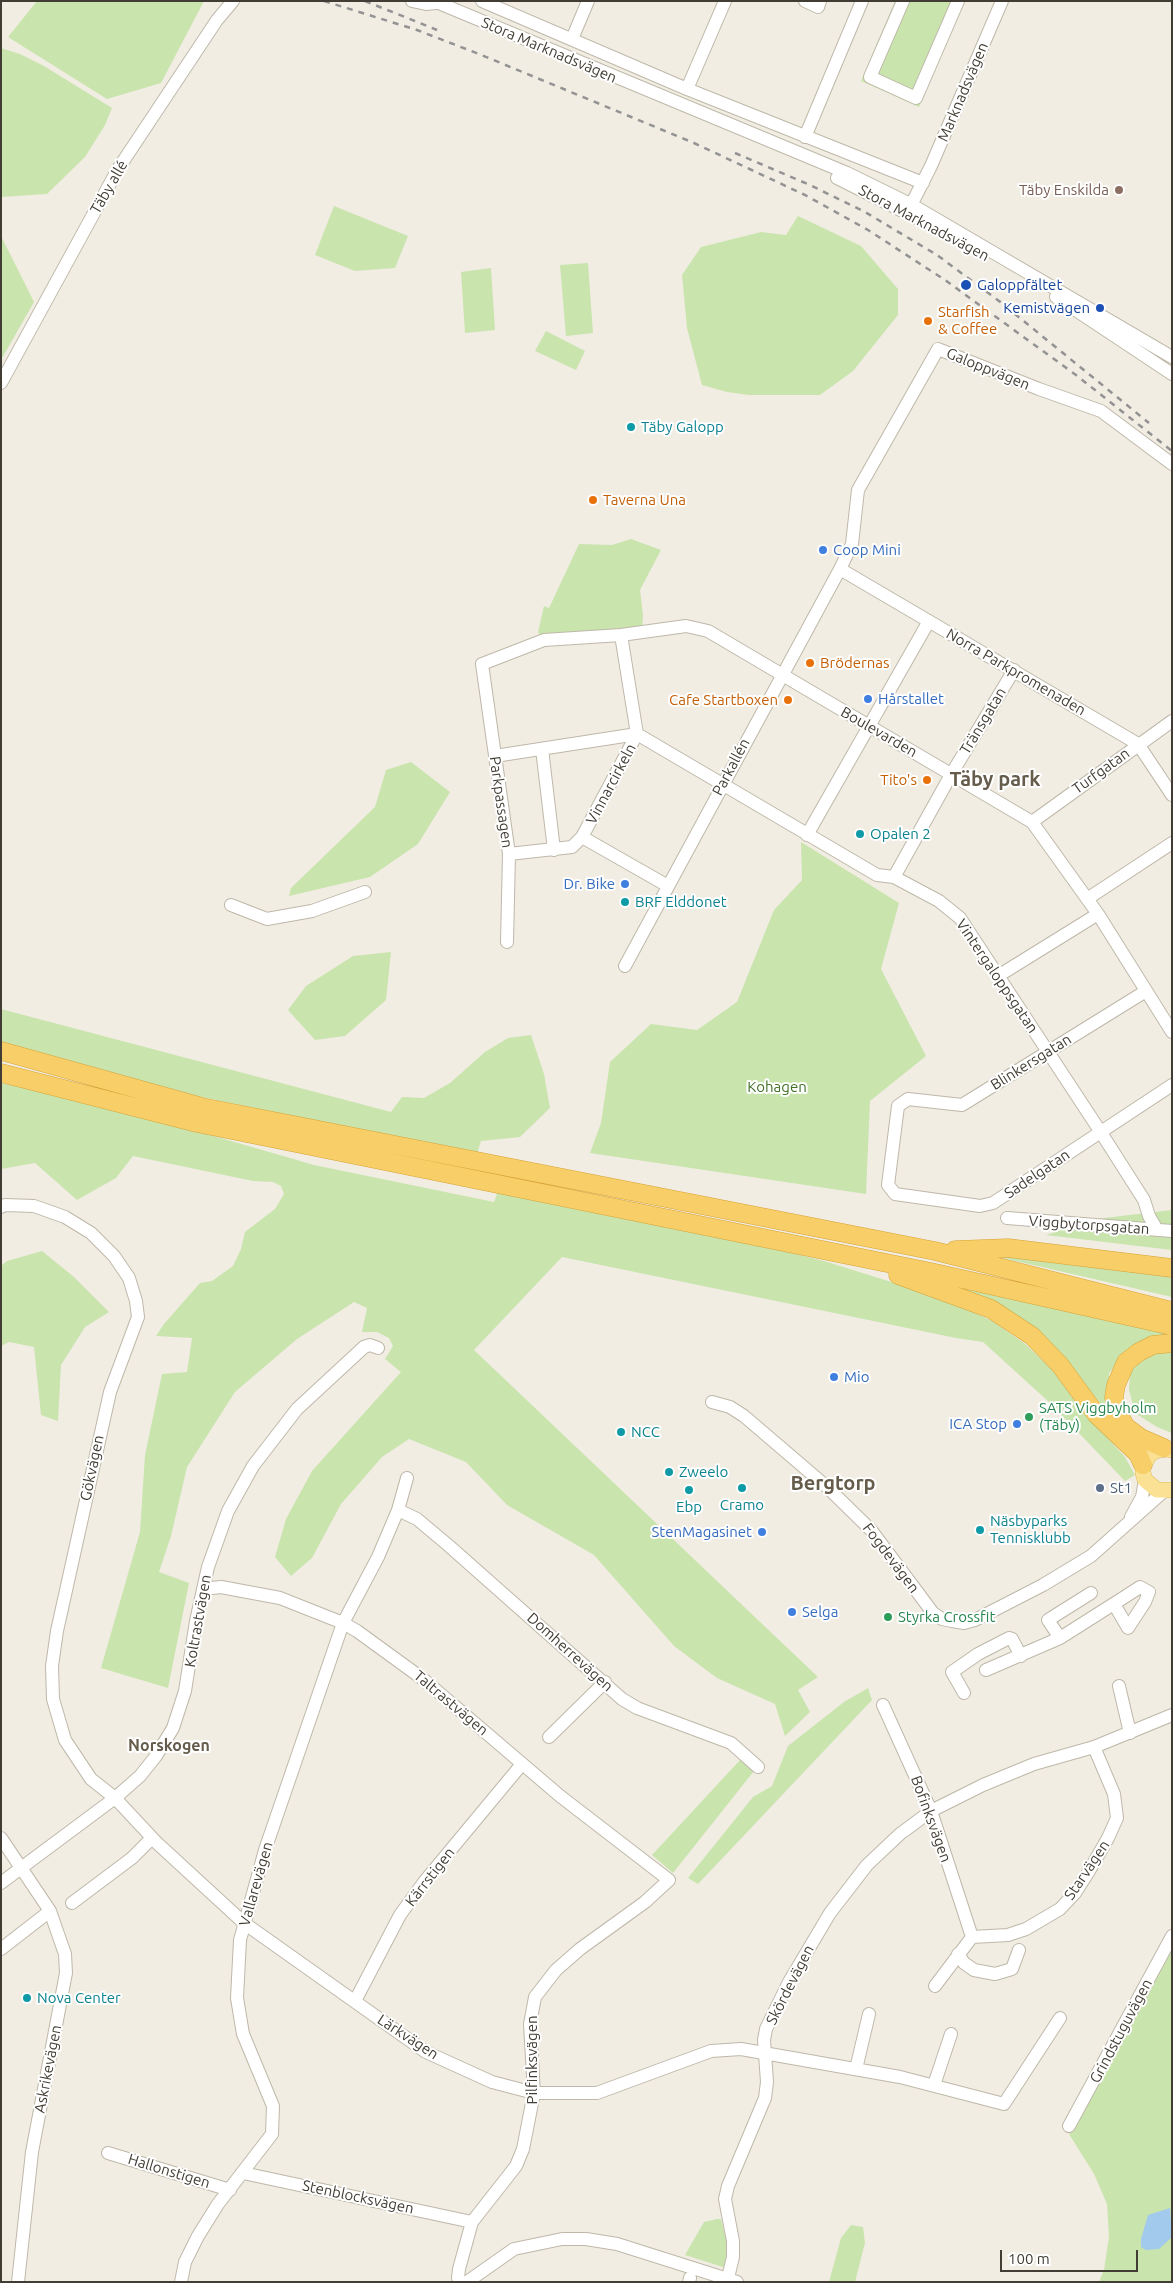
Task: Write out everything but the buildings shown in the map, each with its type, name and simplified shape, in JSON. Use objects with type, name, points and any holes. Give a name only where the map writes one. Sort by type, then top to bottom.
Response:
[{"type":"highway","points":[[1,1051],[202,1107],[935,1251],[1172,1312]]},
{"type":"highway","points":[[1,1073],[197,1123],[682,1220],[931,1272],[1172,1326]]},
{"type":"highway","points":[[682,1220],[879,1268],[939,1288],[991,1309],[1032,1336],[1060,1365],[1096,1414],[1138,1454],[1144,1473]]},
{"type":"highway","points":[[935,1251],[1008,1248],[1171,1268]]},
{"type":"highway","points":[[1169,1446],[1144,1430],[1128,1415],[1120,1401],[1118,1388],[1126,1362],[1138,1352],[1153,1345],[1172,1343]]},
{"type":"main road","points":[[1168,1491],[1157,1490],[1144,1473],[1151,1453],[1169,1446]]},
{"type":"street","name":"Täby allé","points":[[1,382],[118,169],[191,62],[217,20],[233,1]]},
{"type":"street","name":"Stora Marknadsvägen","points":[[412,1],[426,4],[435,2],[773,144],[847,173],[1041,287],[1092,323],[1171,372]]},
{"type":"street","points":[[482,1],[687,89],[923,183]]},
{"type":"street","points":[[572,40],[588,1]]},
{"type":"street","points":[[687,89],[725,1]]},
{"type":"street","points":[[805,1],[818,7],[820,1]]},
{"type":"street","points":[[805,137],[862,1]]},
{"type":"street","points":[[903,1],[870,77],[916,98],[958,1]]},
{"type":"street","name":"Marknadsvägen","points":[[909,210],[923,183],[1002,1]]},
{"type":"street","name":"Stora Marknadsvägen","points":[[909,210],[1172,357]]},
{"type":"street","name":"Galoppvägen","points":[[840,569],[852,544],[858,490],[938,349],[1101,411],[1172,464]]},
{"type":"street","name":"Norra Parkpromenaden","points":[[840,569],[1138,744],[1172,795]]},
{"type":"street","name":"Parkallén","points":[[625,966],[840,569]]},
{"type":"street","points":[[807,835],[929,621]]},
{"type":"street","name":"Boulevarden","points":[[482,664],[544,640],[621,634],[686,626],[708,631],[868,726],[952,773],[1032,822],[1098,914],[1172,1032]]},
{"type":"street","points":[[621,634],[637,734]]},
{"type":"street","name":"Parkpassagen","points":[[482,664],[509,854],[507,942]]},
{"type":"street","name":"Tränsgatan","points":[[894,877],[952,773],[1014,670]]},
{"type":"street","name":"Turfgatan","points":[[1032,822],[1138,744],[1172,722]]},
{"type":"street","name":"Vinnarcirkeln","points":[[495,756],[637,734]]},
{"type":"street","name":"Vinnarcirkeln","points":[[509,854],[572,847],[582,837],[637,734]]},
{"type":"street","name":"Vintergaloppsgatan","points":[[637,734],[877,875],[894,877],[939,901],[960,918],[1144,1200],[1149,1216],[1157,1230]]},
{"type":"street","points":[[542,748],[554,850]]},
{"type":"street","points":[[582,837],[668,886]]},
{"type":"street","points":[[1087,899],[1172,843]]},
{"type":"street","points":[[231,906],[267,919],[312,911],[365,892]]},
{"type":"street","points":[[998,976],[1098,914]]},
{"type":"street","name":"Blinkersgatan","points":[[888,1185],[898,1106],[908,1099],[962,1105],[1146,991]]},
{"type":"street","name":"Sadelgatan","points":[[888,1185],[896,1194],[980,1206],[993,1203],[1172,1085]]},
{"type":"street","name":"Gökvägen","points":[[1,1207],[5,1205],[34,1206],[65,1217],[91,1233],[114,1256],[129,1278],[136,1301],[138,1317],[110,1392],[101,1427],[57,1631],[52,1666],[53,1698],[64,1740],[92,1779],[115,1798]]},
{"type":"street","name":"Viggbytorpsgatan","points":[[1007,1218],[1172,1231]]},
{"type":"street","name":"Koltrastvägen","points":[[1,1883],[115,1798],[140,1776],[156,1756],[173,1728],[187,1685],[208,1567],[228,1511],[254,1466],[297,1409],[364,1347],[370,1345],[378,1348]]},
{"type":"street","name":"Fogdevägen","points":[[712,1402],[730,1407],[744,1416],[820,1481],[871,1530],[933,1613],[942,1619],[964,1623],[974,1620],[1043,1585],[1091,1556],[1125,1526]]},
{"type":"street","points":[[1125,1526],[1142,1497],[1144,1473]]},
{"type":"street","name":"Vallarevägen","points":[[182,2282],[185,2262],[198,2236],[272,2134],[273,2106],[244,2034],[237,1998],[238,1958],[244,1923],[280,1806],[344,1623],[378,1557],[398,1510],[407,1478]]},
{"type":"street","points":[[1125,1526],[1168,1491]]},
{"type":"street","name":"Domherrevägen","points":[[398,1510],[418,1519],[448,1544],[622,1699],[637,1708],[731,1743],[758,1767]]},
{"type":"street","name":"Taltrastvägen","points":[[203,1589],[221,1588],[262,1594],[344,1623],[423,1679],[522,1764],[668,1880]]},
{"type":"street","points":[[1060,1638],[1048,1620],[1091,1593]]},
{"type":"street","points":[[986,1670],[1060,1638],[1114,1604]]},
{"type":"street","points":[[964,1693],[952,1672],[978,1654],[1009,1638],[1012,1639],[1021,1656]]},
{"type":"street","points":[[549,1737],[605,1682]]},
{"type":"street","points":[[1119,1686],[1130,1733]]},
{"type":"street","name":"Bofinksvägen","points":[[882,1705],[930,1811],[972,1936]]},
{"type":"street","name":"Skördevägen","points":[[731,2281],[733,2241],[725,2199],[728,2186],[765,2098],[767,2082],[764,2040],[766,2029],[813,1940],[867,1865],[902,1832],[930,1811],[983,1785],[1034,1764],[1094,1748],[1172,1715]]},
{"type":"street","name":"Starvägen","points":[[972,1936],[1008,1935],[1026,1929],[1060,1909],[1075,1893],[1108,1838],[1117,1818],[1114,1794],[1094,1748]]},
{"type":"street","name":"Kärrstigen","points":[[355,2001],[400,1915],[424,1882],[522,1764]]},
{"type":"street","name":"Lärkvägen","points":[[115,1798],[152,1838],[244,1923],[402,2036],[433,2056],[492,2082],[534,2094],[597,2094],[711,2051],[741,2049],[934,2085],[1004,2104],[1060,2018]]},
{"type":"street","name":"Askrikevägen","points":[[1,1838],[22,1866],[50,1911],[63,1945],[66,1972],[32,2152],[18,2282]]},
{"type":"street","points":[[72,1903],[132,1858],[152,1838]]},
{"type":"street","name":"Pilfinksvägen","points":[[460,2282],[458,2278],[459,2269],[472,2222],[516,2166],[527,2133],[534,2094],[530,2024],[532,2008],[541,1988],[580,1949],[645,1902],[668,1880]]},
{"type":"street","points":[[1,1949],[50,1911]]},
{"type":"street","points":[[935,1986],[972,1936]]},
{"type":"street","name":"Grindstuguvägen","points":[[1070,2126],[1172,1936]]},
{"type":"street","points":[[958,1954],[974,1970],[996,1974],[1012,1969],[1018,1950]]},
{"type":"street","points":[[856,2069],[869,2014]]},
{"type":"street","points":[[934,2085],[951,2034]]},
{"type":"street","name":"Hallonstigen","points":[[108,2153],[230,2190]]},
{"type":"street","name":"Stenblocksvägen","points":[[243,2173],[472,2222]]},
{"type":"street","points":[[467,2282],[514,2249],[562,2239],[586,2239],[617,2244],[731,2281]]},
{"type":"green space","points":[[37,1],[204,1],[161,83],[107,99],[8,37]]},
{"type":"green space","points":[[895,1],[964,1],[919,107],[861,81]]},
{"type":"green space","points":[[1,48],[20,54],[44,66],[112,108],[105,125],[85,157],[47,194],[1,197]]},
{"type":"green space","points":[[334,206],[408,236],[395,268],[355,271],[315,255]]},
{"type":"green space","points":[[798,216],[861,246],[898,289],[898,315],[853,371],[820,395],[749,395],[727,392],[702,385],[687,328],[682,275],[701,247],[761,232],[786,235]]},
{"type":"green space","points":[[1,236],[34,302],[1,360]]},
{"type":"green space","points":[[588,263],[593,333],[566,336],[560,265]]},
{"type":"green space","points":[[491,268],[495,330],[465,333],[461,272]]},
{"type":"green space","points":[[546,331],[585,351],[576,370],[535,351]]},
{"type":"green space","points":[[631,539],[661,550],[640,590],[643,615],[642,632],[544,640],[538,632],[544,606],[549,608],[579,544],[612,545]]},
{"type":"green space","points":[[411,762],[450,792],[418,844],[370,877],[289,896],[291,888],[375,807],[386,770]]},
{"type":"green space","name":"Kohagen","points":[[801,842],[899,903],[881,969],[926,1056],[870,1101],[866,1194],[590,1153],[601,1123],[610,1062],[651,1024],[697,1030],[737,1002],[774,910],[802,880]]},
{"type":"green space","points":[[391,952],[386,1000],[345,1036],[315,1040],[288,1010],[306,986],[353,956]]},
{"type":"green space","points":[[1,1009],[391,1112],[402,1097],[424,1098],[450,1083],[485,1052],[508,1038],[531,1035],[544,1074],[550,1108],[520,1137],[481,1141],[477,1154],[173,1091],[1,1043]]},
{"type":"green space","points":[[1,1083],[93,1101],[314,1165],[494,1202],[498,1191],[760,1245],[824,1261],[949,1300],[992,1321],[1024,1343],[1057,1374],[1091,1420],[1125,1457],[1135,1475],[1125,1481],[1049,1402],[983,1342],[562,1257],[474,1350],[818,1677],[798,1690],[810,1712],[785,1736],[775,1704],[717,1678],[674,1646],[594,1555],[507,1505],[466,1462],[409,1439],[382,1457],[341,1504],[312,1558],[291,1576],[275,1557],[286,1519],[312,1471],[401,1372],[385,1359],[393,1346],[389,1338],[377,1332],[362,1332],[367,1308],[354,1302],[297,1339],[235,1392],[187,1467],[171,1536],[159,1572],[189,1583],[168,1688],[101,1668],[140,1532],[145,1455],[162,1374],[187,1372],[192,1338],[156,1336],[164,1324],[200,1283],[212,1281],[233,1266],[241,1249],[245,1232],[275,1209],[284,1194],[281,1186],[273,1182],[253,1181],[133,1156],[116,1178],[77,1200],[35,1163],[1,1169]]},
{"type":"green space","points":[[1172,1210],[1172,1250],[1046,1235],[1096,1219]]},
{"type":"green space","points":[[42,1251],[74,1277],[109,1312],[85,1327],[61,1365],[58,1421],[41,1415],[34,1347],[9,1342],[1,1346],[1,1266],[7,1261]]},
{"type":"green space","points":[[994,1256],[1063,1258],[1172,1277],[1172,1297]]},
{"type":"green space","points":[[958,1286],[1172,1335],[1129,1349],[1109,1373],[1108,1403],[1116,1424],[1068,1362],[957,1289]]},
{"type":"green space","points":[[1172,1350],[1172,1433],[1157,1427],[1135,1413],[1129,1390],[1130,1373],[1140,1360],[1152,1351]]},
{"type":"green space","points":[[868,1688],[872,1700],[698,1884],[688,1878],[753,1797],[772,1786],[788,1746],[844,1702]]},
{"type":"green space","points":[[741,1759],[754,1771],[673,1873],[652,1855]]},
{"type":"green space","points":[[1172,1948],[1172,2282],[1099,2282],[1104,2270],[1109,2237],[1107,2204],[1094,2174],[1069,2134]]},
{"type":"green space","points":[[721,2219],[728,2247],[726,2262],[723,2267],[685,2255],[704,2222]]},
{"type":"green space","points":[[851,2225],[863,2227],[865,2243],[855,2282],[829,2282],[841,2238]]},
{"type":"water","points":[[1170,2208],[1172,2237],[1159,2249],[1146,2250],[1141,2247],[1141,2239],[1148,2215]]},
{"type":"railway","points":[[324,1],[417,30],[479,54],[694,143],[805,195],[868,230],[945,280],[1076,375],[1172,451]]},
{"type":"railway","points":[[365,1],[437,30]]},
{"type":"railway","points":[[735,153],[810,185],[865,212],[937,255],[999,301],[1149,423]]},
{"type":"place","name":"Täby Enskilda","points":[[1119,190]]},
{"type":"place","name":"Galoppfältet","points":[[966,285]]},
{"type":"place","name":"Kemistvägen","points":[[1100,308]]},
{"type":"place","name":"Starfish & Coffee","points":[[928,321]]},
{"type":"place","name":"Täby Galopp","points":[[631,427]]},
{"type":"place","name":"Taverna Una","points":[[593,500]]},
{"type":"place","name":"Coop Mini","points":[[823,550]]},
{"type":"place","name":"Brödernas","points":[[810,663]]},
{"type":"place","name":"Hårstallet","points":[[868,699]]},
{"type":"place","name":"Cafe Startboxen","points":[[788,700]]},
{"type":"place","name":"Tito's","points":[[927,780]]},
{"type":"place","name":"Opalen 2","points":[[860,834]]},
{"type":"place","name":"Dr. Bike","points":[[625,884]]},
{"type":"place","name":"BRF Elddonet","points":[[625,902]]},
{"type":"place","name":"Mio","points":[[834,1377]]},
{"type":"place","name":"SATS Viggbyholm (Täby)","points":[[1029,1417]]},
{"type":"place","name":"ICA Stop","points":[[1017,1424]]},
{"type":"place","name":"NCC","points":[[621,1432]]},
{"type":"place","name":"Zweelo","points":[[669,1472]]},
{"type":"place","name":"Cramo","points":[[742,1488]]},
{"type":"place","name":"St1","points":[[1100,1488]]},
{"type":"place","name":"Ebp","points":[[689,1490]]},
{"type":"place","name":"Näsbyparks Tennisklubb","points":[[980,1530]]},
{"type":"place","name":"StenMagasinet","points":[[762,1532]]},
{"type":"place","name":"Selga","points":[[792,1612]]},
{"type":"place","name":"Styrka Crossfit","points":[[888,1617]]},
{"type":"place","name":"Nova Center","points":[[27,1998]]},
{"type":"district","name":"Täby park","points":[[995,779]]},
{"type":"district","name":"Bergtorp","points":[[833,1483]]},
{"type":"district","name":"Norskogen","points":[[169,1746]]}]
